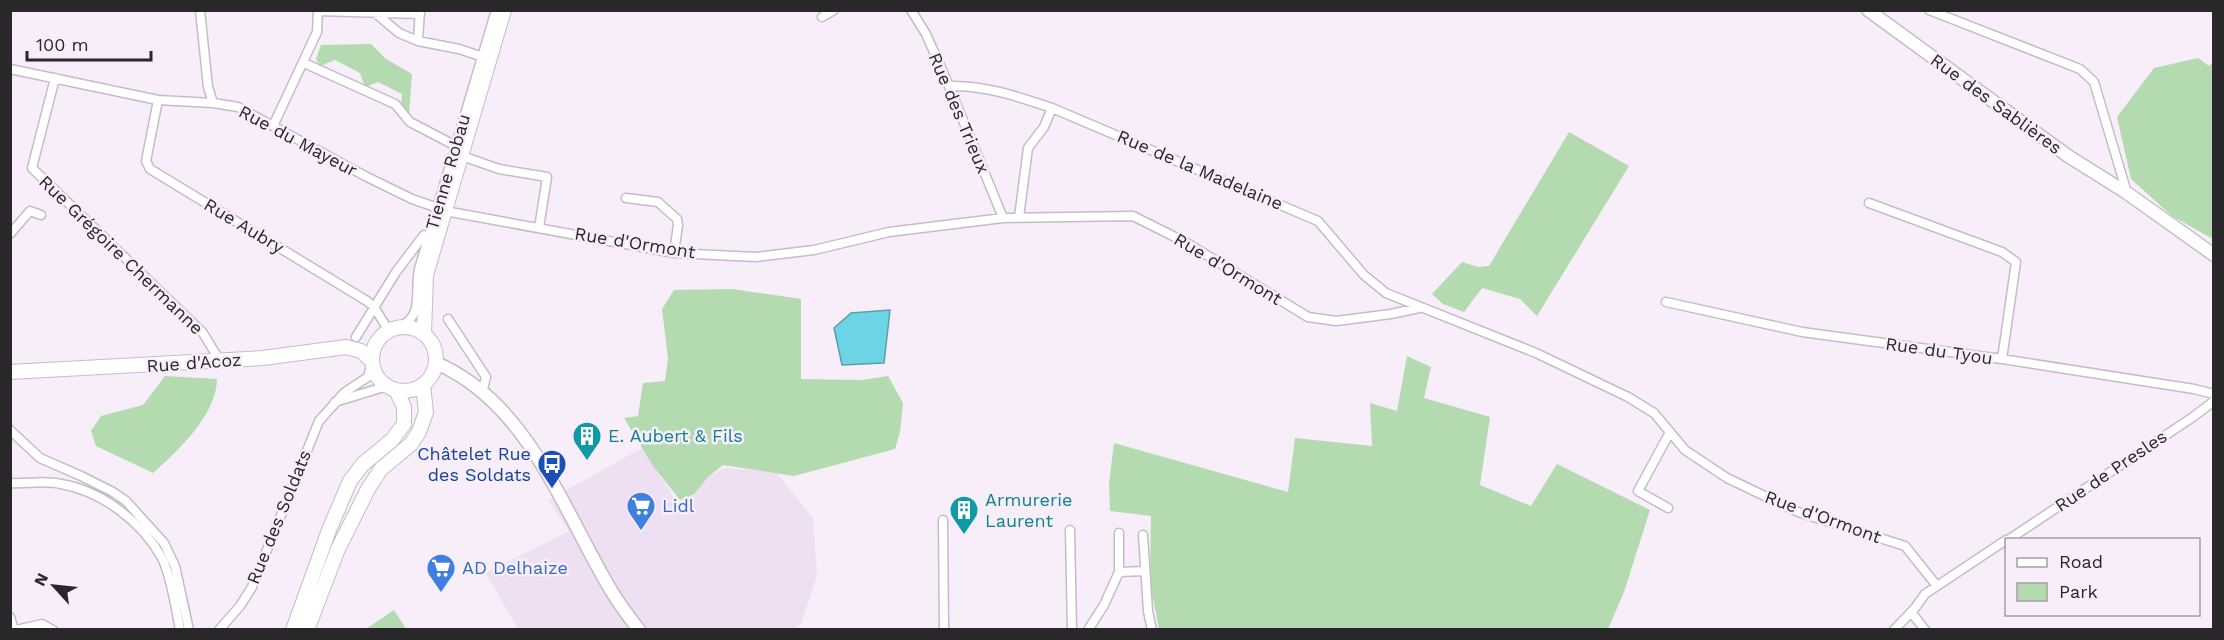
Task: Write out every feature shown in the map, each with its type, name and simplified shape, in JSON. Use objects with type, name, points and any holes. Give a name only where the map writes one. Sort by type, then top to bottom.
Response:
[{"type":"main road","name":"Tienne Robau","points":[[424,333],[426,276],[441,210],[504,10]]},
{"type":"main road","name":"Rue des Sablières","points":[[1868,10],[2068,156],[2127,193],[2214,255]]},
{"type":"main road","points":[[293,630],[350,481],[363,464],[392,440],[404,424],[404,406],[392,388],[375,371],[372,361],[374,349],[379,339],[394,329],[410,327],[424,333],[435,352],[436,363],[432,375],[423,384],[405,391],[392,388]]},
{"type":"main road","name":"Rue d'Acoz","points":[[10,372],[262,358],[346,347],[361,351],[372,361]]},
{"type":"main road","points":[[436,363],[464,377],[511,420],[535,454],[610,590],[639,630]]},
{"type":"main road","points":[[307,630],[338,549],[368,489],[381,469],[411,444],[419,432],[426,412],[423,384]]},
{"type":"street","points":[[200,10],[208,87],[213,103]]},
{"type":"street","name":"Tienne Robau","points":[[459,151],[496,10]]},
{"type":"street","points":[[822,17],[834,10]]},
{"type":"street","name":"Rue des Trieux","points":[[910,10],[926,34],[950,86],[1004,218]]},
{"type":"street","points":[[1929,10],[2080,69],[2094,82],[2127,193]]},
{"type":"street","points":[[273,126],[317,32],[318,11],[420,12],[418,41]]},
{"type":"street","points":[[373,11],[399,33],[418,41],[459,49],[483,57]]},
{"type":"street","points":[[304,63],[395,104],[410,122],[459,151],[499,169],[547,177],[539,228]]},
{"type":"street","name":"Rue du Mayeur","points":[[10,69],[158,100],[213,103],[238,107],[386,187],[441,210]]},
{"type":"street","name":"Rue Grégoire Chermanne","points":[[56,78],[32,168],[203,333],[220,361]]},
{"type":"street","name":"Rue de la Madelaine","points":[[950,86],[1014,94],[1318,221],[1364,275],[1386,293],[1420,308]]},
{"type":"street","name":"Rue Aubry","points":[[158,100],[146,161],[150,169],[374,307],[394,329]]},
{"type":"street","points":[[1019,217],[1028,148],[1044,127],[1052,108]]},
{"type":"street","points":[[2107,180],[2121,170]]},
{"type":"street","points":[[626,198],[658,202],[676,219],[678,225],[674,252]]},
{"type":"street","points":[[1869,203],[2002,252],[2016,262],[2002,359]]},
{"type":"street","name":"Tienne Robau","points":[[394,329],[412,319],[416,311],[418,275],[429,237],[441,210]]},
{"type":"street","name":"Rue d'Ormont","points":[[441,210],[674,252],[756,257],[814,250],[889,232],[1004,218],[1133,216],[1187,243],[1308,317],[1336,321],[1420,308],[1536,353],[1621,393],[1654,413],[1685,450],[1727,478],[1798,512],[1905,546],[1937,586]]},
{"type":"street","points":[[10,234],[30,211],[41,215]]},
{"type":"street","points":[[356,337],[409,253],[424,235],[429,237]]},
{"type":"street","name":"Rue du Tyou","points":[[1666,302],[1802,332],[2002,359],[2214,394]]},
{"type":"street","points":[[448,319],[486,376],[482,393]]},
{"type":"street","name":"Rue des Soldats","points":[[219,630],[240,606],[252,587],[309,442],[322,416],[345,392],[368,377],[372,361]]},
{"type":"street","points":[[334,403],[392,388]]},
{"type":"street","name":"Rue de Presles","points":[[2010,538],[2214,401]]},
{"type":"street","points":[[10,430],[40,458],[65,468],[126,501],[164,543],[175,567],[189,630]]},
{"type":"street","points":[[1668,508],[1638,490],[1670,432]]},
{"type":"street","points":[[60,483],[65,468]]},
{"type":"street","points":[[10,483],[60,483],[93,494],[110,504],[141,530],[163,559],[180,630]]},
{"type":"street","points":[[943,519],[944,630]]},
{"type":"street","points":[[1070,530],[1072,630]]},
{"type":"street","points":[[1088,630],[1104,605],[1119,572],[1119,533]]},
{"type":"street","points":[[1143,535],[1148,611],[1152,630]]},
{"type":"street","name":"Rue de Presles","points":[[1894,630],[1925,594],[2005,541]]},
{"type":"street","points":[[1119,572],[1145,571]]},
{"type":"street","points":[[1905,630],[1908,615]]},
{"type":"street","points":[[1908,615],[1925,630]]},
{"type":"street","points":[[10,617],[15,630],[42,624],[53,630]]},
{"type":"shaded area","points":[[642,448],[679,505],[708,477],[724,468],[776,472],[813,518],[817,576],[801,624],[794,629],[518,629],[486,573],[569,531],[548,500]]},
{"type":"green space","points":[[371,44],[386,59],[412,74],[409,115],[401,108],[402,94],[378,82],[365,87],[360,73],[335,60],[320,66],[316,59],[321,45]]},
{"type":"green space","points":[[2198,58],[2209,66],[2213,62],[2213,239],[2172,216],[2131,179],[2117,117],[2154,68]]},
{"type":"green space","points":[[1569,132],[1629,166],[1537,316],[1520,299],[1482,288],[1464,312],[1443,304],[1432,294],[1462,262],[1478,267],[1489,266]]},
{"type":"green space","points":[[732,289],[801,299],[801,379],[862,380],[888,376],[903,403],[900,432],[895,449],[794,476],[723,465],[708,477],[694,494],[680,500],[653,466],[624,418],[638,416],[643,383],[665,381],[668,358],[662,309],[674,290]]},
{"type":"green space","points":[[1407,356],[1431,367],[1424,398],[1490,417],[1480,485],[1531,506],[1557,464],[1650,510],[1624,592],[1608,629],[1159,629],[1150,583],[1151,516],[1110,511],[1109,484],[1114,443],[1288,492],[1295,438],[1372,446],[1370,403],[1397,411]]},
{"type":"green space","points":[[165,376],[217,379],[211,405],[194,431],[174,454],[153,473],[96,446],[91,431],[101,416],[143,405]]},
{"type":"green space","points":[[394,610],[406,629],[366,629]]},
{"type":"water","points":[[890,310],[884,363],[842,365],[834,328],[851,313]]},
{"type":"place","name":"E. Aubert & Fils","points":[[587,462]]},
{"type":"place","name":"Châtelet Rue des Soldats","points":[[552,490]]},
{"type":"place","name":"Lidl","points":[[641,532]]},
{"type":"place","name":"Armurerie Laurent","points":[[964,536]]},
{"type":"place","name":"AD Delhaize","points":[[441,594]]}]
